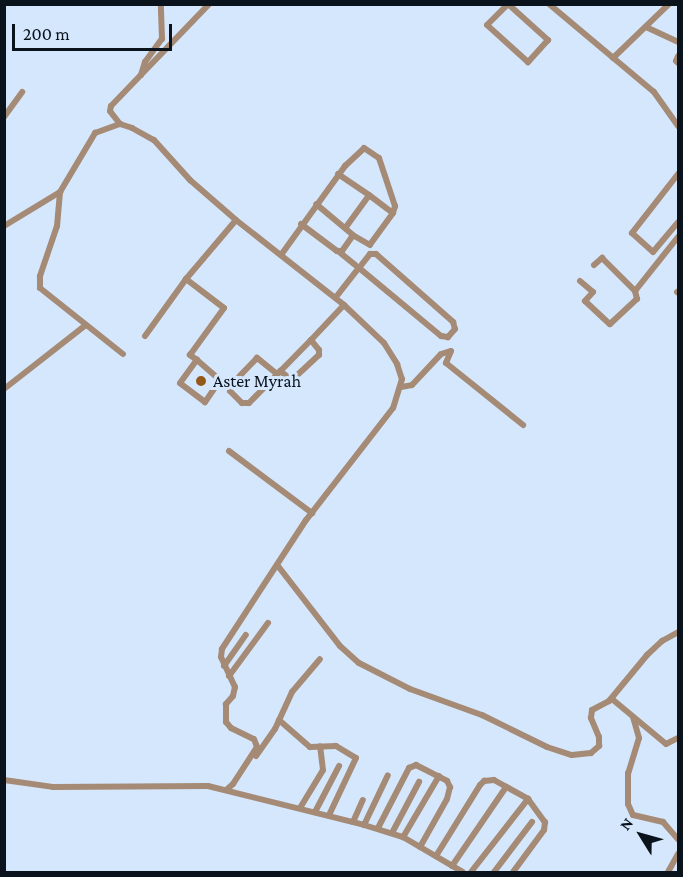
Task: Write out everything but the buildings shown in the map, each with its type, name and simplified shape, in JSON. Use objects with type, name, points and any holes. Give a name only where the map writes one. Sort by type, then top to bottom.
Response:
[{"type":"street","points":[[141,76],[145,62],[162,39],[161,4]]},
{"type":"street","points":[[208,4],[110,109],[120,124],[154,140],[190,180],[236,220],[344,304],[384,343],[397,364],[402,379],[393,408],[312,513],[222,649],[221,657],[235,692],[226,704],[226,722],[264,746]]},
{"type":"street","points":[[508,4],[548,40],[528,62],[487,26],[508,4]]},
{"type":"street","points":[[549,4],[654,92],[678,126]]},
{"type":"street","points":[[613,58],[669,4]]},
{"type":"street","points":[[646,27],[678,42]]},
{"type":"street","points":[[678,56],[676,61],[678,63]]},
{"type":"street","points":[[4,117],[22,92]]},
{"type":"street","points":[[4,226],[60,192],[68,183],[80,156],[95,133],[120,124]]},
{"type":"street","points":[[281,255],[301,224],[338,174],[364,148],[379,158],[395,206],[393,213],[370,245],[353,235],[316,204]]},
{"type":"street","points":[[338,174],[393,213]]},
{"type":"street","points":[[678,174],[632,233],[653,252],[678,222]]},
{"type":"street","points":[[672,182],[678,188]]},
{"type":"street","points":[[60,192],[57,226],[39,284],[44,292],[123,354]]},
{"type":"street","points":[[346,227],[369,195]]},
{"type":"street","points":[[145,336],[186,279],[236,220]]},
{"type":"street","points":[[301,224],[337,251],[357,267],[441,336],[448,338],[455,329],[453,322],[379,255],[370,254],[357,267],[336,297]]},
{"type":"street","points":[[337,251],[342,251],[353,235]]},
{"type":"street","points":[[635,291],[678,237]]},
{"type":"street","points":[[580,281],[593,292],[585,301],[610,324],[637,299],[635,291],[602,258],[594,265]]},
{"type":"street","points":[[186,279],[224,308],[190,355],[197,360],[220,380],[205,402],[180,383],[197,360]]},
{"type":"street","points":[[311,340],[319,350],[319,355],[292,380],[279,373],[257,358],[231,385],[230,391],[246,405],[279,373],[344,304]]},
{"type":"street","points":[[4,389],[86,325]]},
{"type":"street","points":[[401,387],[412,385],[441,354],[451,351],[446,363],[523,425]]},
{"type":"street","points":[[229,451],[312,513]]},
{"type":"street","points":[[278,566],[340,646],[359,663],[410,689],[483,715],[547,747],[572,755],[587,754],[596,750],[600,742],[591,713],[609,701],[647,655],[662,641],[678,632]]},
{"type":"street","points":[[229,676],[268,623]]},
{"type":"street","points":[[224,666],[246,635]]},
{"type":"street","points":[[229,790],[264,746],[292,692],[320,658]]},
{"type":"street","points":[[609,701],[612,699],[666,744],[678,738]]},
{"type":"street","points":[[633,717],[639,738],[628,773],[628,804],[633,815],[663,822],[678,838]]},
{"type":"street","points":[[279,720],[310,747],[336,746],[356,760],[329,815]]},
{"type":"street","points":[[229,790],[256,751],[256,742]]},
{"type":"street","points":[[300,808],[323,770],[320,747]]},
{"type":"street","points":[[378,828],[411,766],[416,765],[447,781],[450,792],[420,847]]},
{"type":"street","points":[[315,812],[339,766]]},
{"type":"street","points":[[364,825],[388,775]]},
{"type":"street","points":[[403,837],[439,776]]},
{"type":"street","points":[[4,780],[53,787],[185,784],[229,790],[378,828],[403,837],[463,873]]},
{"type":"street","points":[[436,856],[482,782],[494,780],[528,799],[543,818],[544,830],[513,873]]},
{"type":"street","points":[[392,833],[419,782]]},
{"type":"street","points":[[452,866],[506,787]]},
{"type":"street","points":[[471,873],[528,799]]},
{"type":"street","points":[[353,822],[363,800]]},
{"type":"street","points":[[494,873],[532,822]]},
{"type":"street","points":[[668,873],[678,854]]},
{"type":"place","name":"Aster Myrah","points":[[201,381]]}]
